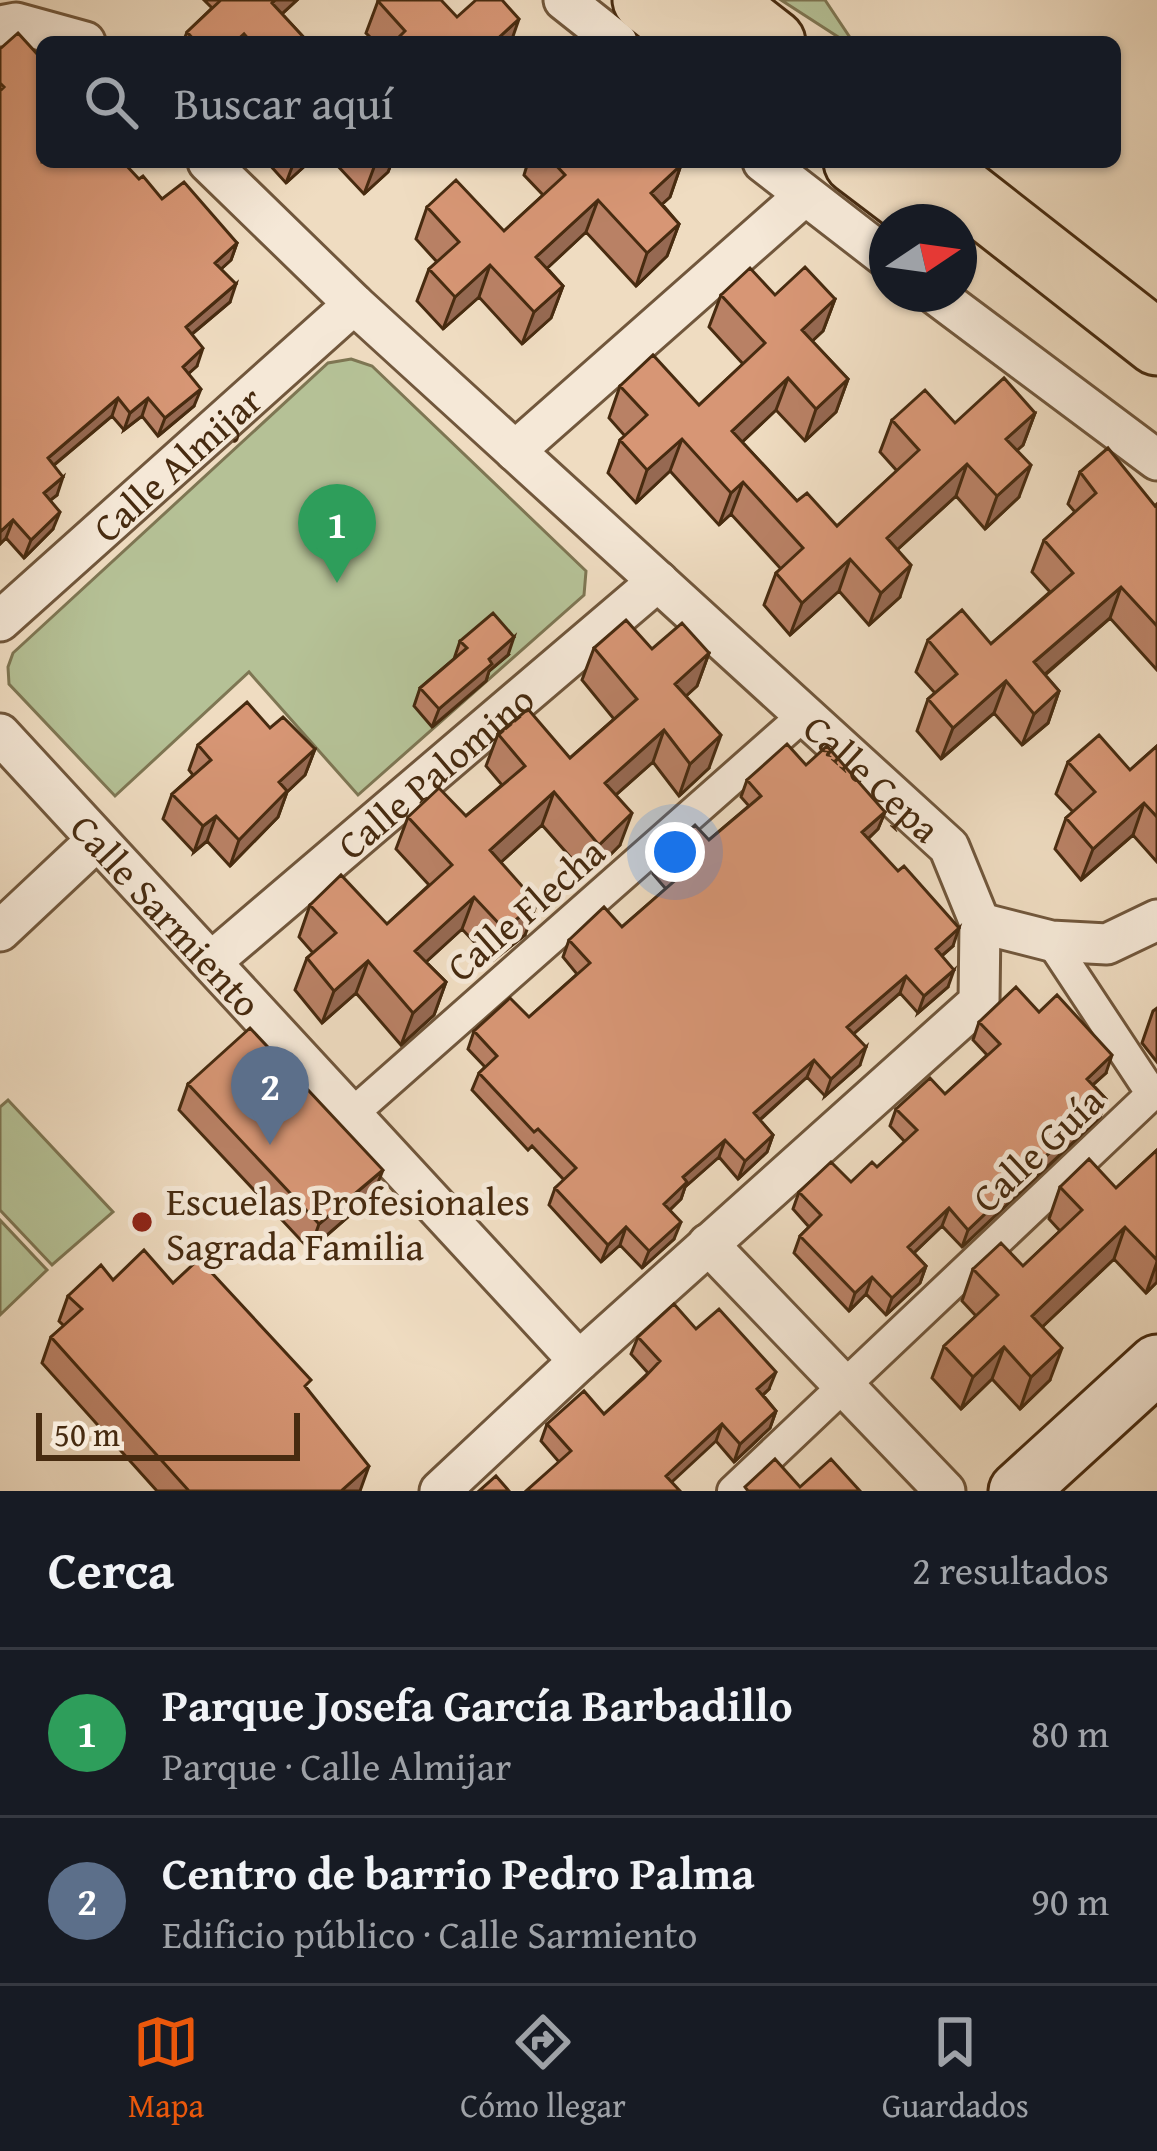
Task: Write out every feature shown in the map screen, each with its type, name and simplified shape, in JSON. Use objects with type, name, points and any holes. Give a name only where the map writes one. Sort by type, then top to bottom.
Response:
[{"type":"main road","points":[[645,0],[691,36]]},
{"type":"main road","points":[[719,0],[765,36]]},
{"type":"main road","points":[[864,168],[911,204]]},
{"type":"main road","points":[[934,168],[1157,343]]},
{"type":"main road","points":[[977,254],[1157,392]]},
{"type":"main road","points":[[1054,1488],[1157,1364]]},
{"type":"main road","points":[[1054,1488],[1157,1408]]},
{"type":"street","points":[[564,0],[609,36]]},
{"type":"street","points":[[0,26],[16,23],[63,36]]},
{"type":"street","name":"Calle Cepa","points":[[214,168],[355,304],[949,847],[980,923],[979,1002],[440,1491]]},
{"type":"street","points":[[770,168],[869,245]]},
{"type":"street","points":[[515,451],[804,196]]},
{"type":"street","name":"Calle Almijar","points":[[0,621],[355,304]]},
{"type":"street","points":[[959,312],[1157,460]]},
{"type":"street","name":"Calle Palomino","points":[[212,962],[658,581]]},
{"type":"street","name":"Calle Flecha","points":[[352,1114],[804,715]]},
{"type":"street","name":"Calle Sarmiento","points":[[0,734],[579,1361]]},
{"type":"street","points":[[0,931],[97,840]]},
{"type":"street","points":[[980,923],[1051,941],[1107,944],[1157,920]]},
{"type":"street","name":"Calle Guía","points":[[844,1385],[1152,1094],[1051,941]]},
{"type":"street","points":[[708,1244],[945,1491]]},
{"type":"street","points":[[733,1491],[844,1385]]},
{"type":"green space","points":[[781,0],[825,0],[849,36],[837,36]]},
{"type":"green space","points":[[351,359],[372,366],[586,571],[584,595],[358,795],[249,672],[115,796],[9,684],[13,653],[328,363]]},
{"type":"green space","points":[[8,1100],[113,1212],[52,1265],[0,1210],[0,1107]]},
{"type":"green space","points":[[0,1220],[47,1270],[0,1315]]},
{"type":"building","points":[[221,0],[275,0],[272,3],[302,36],[191,36],[187,32]]},
{"type":"building","points":[[441,0],[457,17],[476,0],[502,0],[519,19],[501,36],[400,36],[405,31],[378,1]]},
{"type":"building","points":[[18,33],[36,53],[36,168],[129,168],[139,179],[143,176],[162,199],[184,182],[237,243],[215,263],[236,284],[186,327],[203,348],[183,367],[201,389],[165,418],[148,398],[130,413],[118,398],[48,458],[63,477],[44,493],[60,512],[31,540],[13,520],[0,532],[0,91],[4,87],[0,49]]},
{"type":"building","points":[[559,168],[678,168],[651,193],[679,224],[647,253],[598,200],[536,257],[563,286],[534,312],[490,265],[455,297],[429,269],[459,242],[427,207],[456,180],[504,231],[565,175]]},
{"type":"building","points":[[805,267],[835,299],[802,330],[848,379],[816,409],[788,378],[732,431],[797,501],[807,493],[837,526],[919,450],[892,420],[925,390],[955,423],[1004,378],[1035,413],[1006,439],[1031,465],[997,496],[967,464],[887,538],[911,565],[881,593],[850,559],[802,603],[776,573],[803,548],[743,482],[731,493],[682,439],[647,470],[620,440],[647,415],[620,386],[653,355],[699,405],[765,343],[721,295],[750,268],[775,295]]},
{"type":"building","points":[[1108,448],[1157,504],[1157,626],[1121,587],[1034,662],[1059,691],[1034,714],[1006,681],[953,728],[928,699],[957,674],[928,640],[962,610],[991,644],[1073,573],[1044,540],[1096,493],[1080,472]]},
{"type":"building","points":[[493,613],[514,637],[489,659],[492,664],[439,709],[420,688],[467,648],[460,641]]},
{"type":"building","points":[[626,620],[652,649],[682,623],[709,653],[675,684],[721,735],[690,764],[664,730],[605,783],[632,813],[599,845],[554,792],[490,850],[537,903],[504,929],[474,897],[415,951],[446,982],[413,1013],[368,961],[334,991],[307,958],[336,933],[310,905],[341,875],[387,924],[452,865],[408,817],[439,788],[466,816],[525,766],[498,734],[528,709],[570,758],[637,699],[594,648]]},
{"type":"building","points":[[247,702],[270,728],[283,717],[315,749],[279,782],[287,791],[239,840],[216,816],[203,826],[172,794],[211,760],[198,745]]},
{"type":"building","points":[[1099,735],[1130,770],[1157,746],[1157,817],[1144,803],[1093,849],[1066,818],[1095,792],[1068,762]]},
{"type":"building","points":[[787,744],[806,765],[827,746],[885,812],[862,832],[898,871],[904,866],[959,928],[936,949],[954,970],[924,996],[906,976],[847,1027],[866,1047],[831,1079],[814,1060],[754,1113],[773,1135],[745,1161],[725,1140],[683,1177],[687,1182],[664,1204],[681,1222],[649,1251],[626,1227],[608,1245],[555,1188],[576,1168],[538,1129],[534,1132],[479,1073],[497,1056],[474,1031],[510,998],[529,1017],[590,963],[569,940],[604,907],[622,927],[678,878],[659,857],[695,825],[709,840],[761,796],[747,780]]},
{"type":"building","points":[[1016,987],[1039,1012],[1057,995],[1112,1055],[1087,1079],[1106,1099],[968,1230],[949,1208],[908,1247],[926,1266],[892,1298],[872,1277],[855,1293],[800,1236],[821,1215],[799,1192],[831,1162],[851,1182],[872,1162],[877,1167],[917,1130],[896,1109],[930,1078],[945,1094],[1000,1044],[979,1022]]},
{"type":"building","points":[[250,1028],[383,1170],[319,1224],[188,1084]]},
{"type":"building","points":[[1157,1150],[1157,1260],[1125,1227],[1032,1316],[1062,1348],[1031,1377],[1004,1347],[973,1377],[944,1346],[998,1295],[973,1269],[1001,1243],[1023,1266],[1082,1210],[1060,1187],[1089,1159],[1116,1188]]},
{"type":"building","points":[[144,1250],[173,1283],[199,1259],[311,1380],[305,1386],[369,1466],[341,1491],[189,1491],[51,1337],[82,1309],[68,1296],[101,1265],[113,1280]]},
{"type":"building","points":[[674,1304],[696,1329],[719,1309],[776,1372],[757,1389],[776,1411],[740,1444],[722,1424],[666,1476],[680,1491],[526,1491],[571,1451],[547,1424],[584,1391],[604,1414],[644,1378],[660,1361],[638,1337]]},
{"type":"building","points":[[775,1459],[800,1487],[831,1459],[860,1491],[748,1491],[745,1487]]},
{"type":"building","points":[[496,1476],[509,1491],[479,1491]]},
{"type":"place","name":"Parque Josefa García Barbadillo","points":[[337,583]]},
{"type":"place","name":"Centro de barrio Pedro Palma","points":[[270,1145]]},
{"type":"place","name":"Escuelas Profesionales Sagrada Familia","points":[[142,1222]]}]
